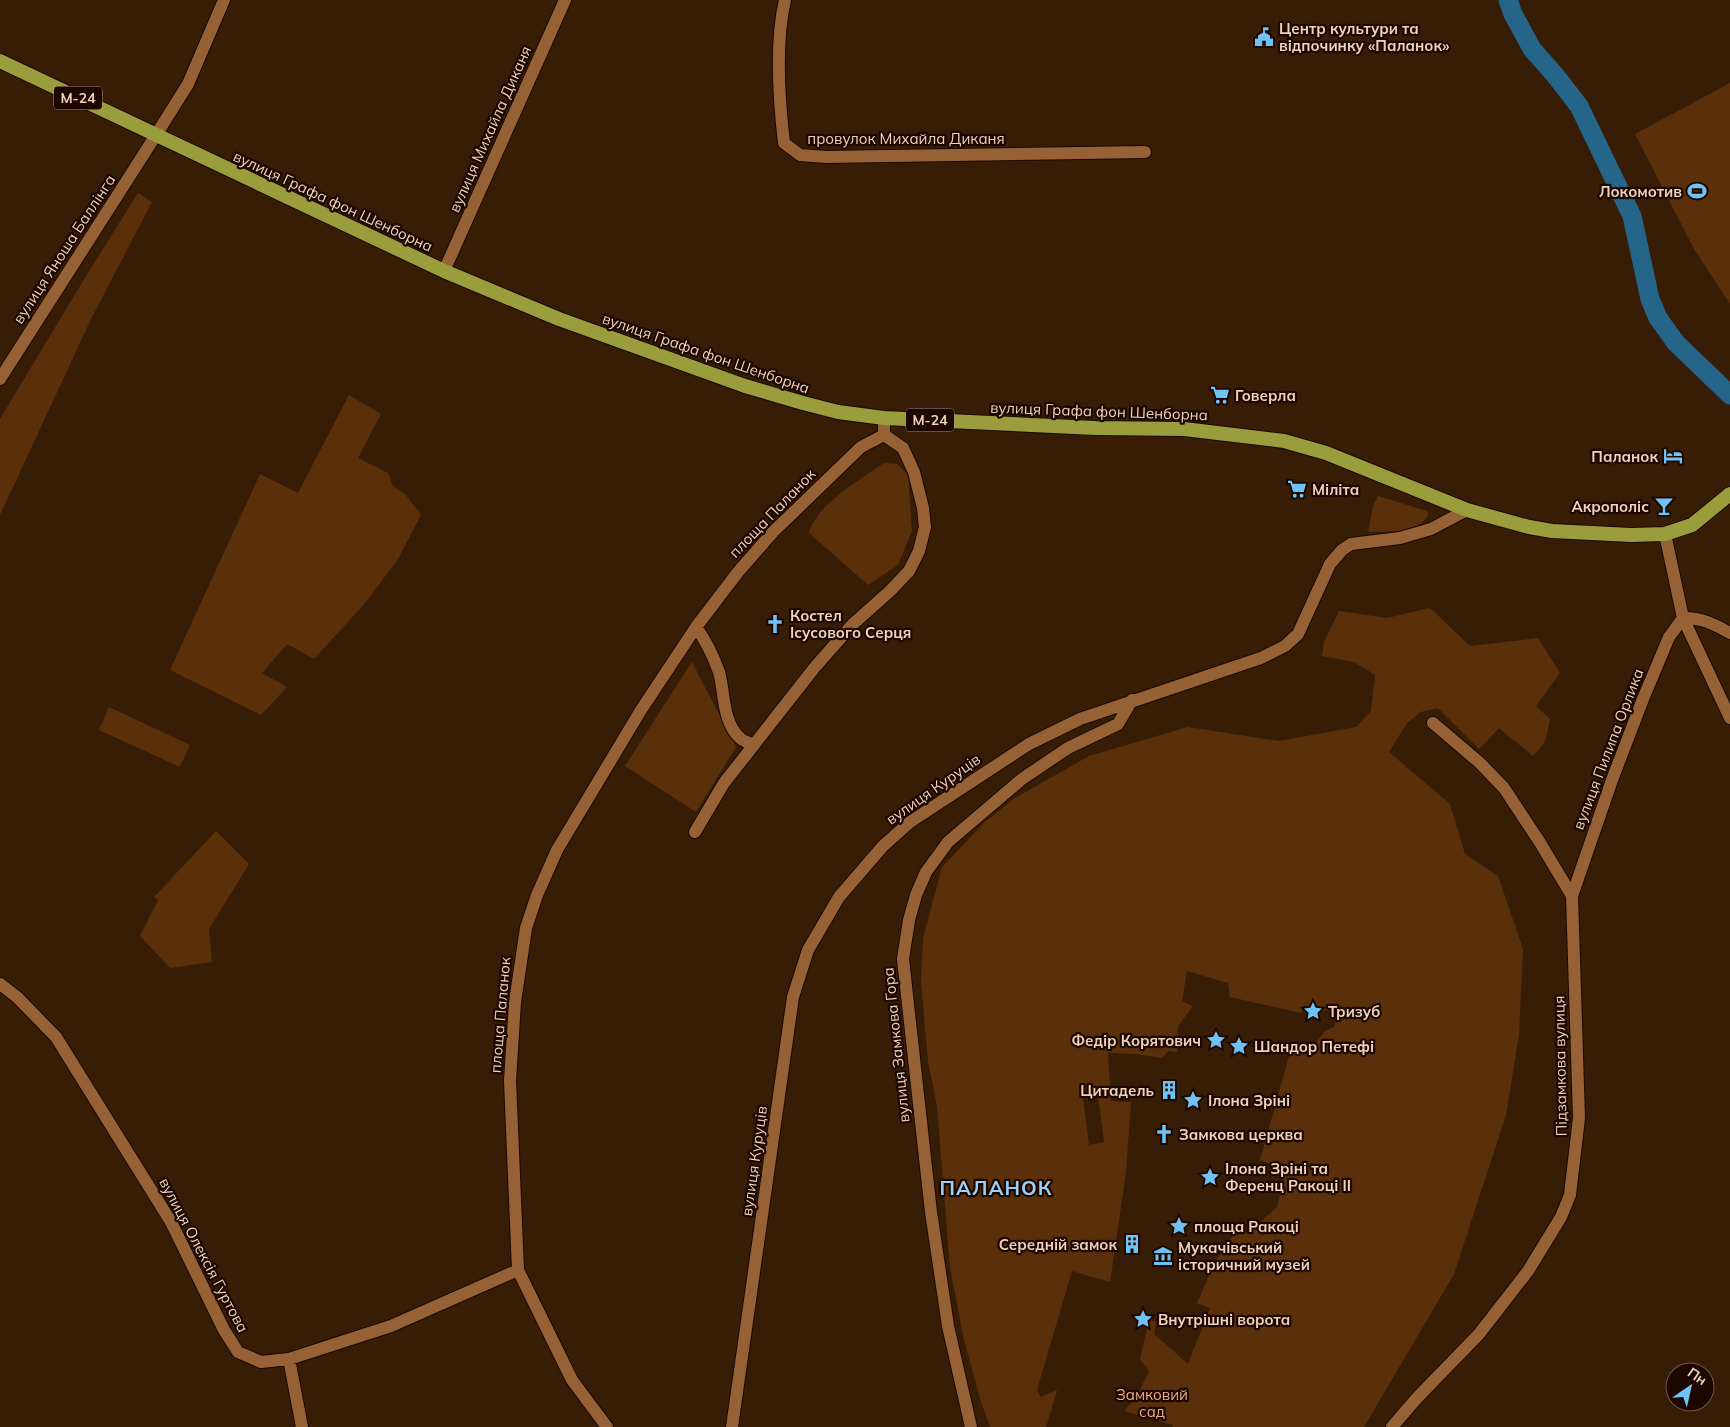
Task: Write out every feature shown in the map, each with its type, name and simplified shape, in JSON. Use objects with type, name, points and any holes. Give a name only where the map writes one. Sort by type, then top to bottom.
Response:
[{"type":"highway","name":"вулиця Графа фон Шенборна","points":[[0,61],[444,271],[559,319],[745,386],[829,410],[884,418],[1095,428],[1184,429],[1284,441],[1326,453],[1467,510],[1529,527],[1552,531],[1631,535],[1666,534],[1692,525],[1730,494]]},
{"type":"street","name":"вулиця Яноша Баллінга","points":[[0,379],[188,84],[224,0]]},
{"type":"street","name":"вулиця Михайла Диканя","points":[[444,271],[565,0]]},
{"type":"street","name":"провулок Михайла Диканя","points":[[784,0],[781,14],[781,119],[784,143],[800,156],[1145,152]]},
{"type":"street","points":[[695,832],[724,783],[815,667],[847,631],[909,571],[919,551],[924,527],[923,508],[914,472],[903,448],[884,435],[884,418]]},
{"type":"street","name":"площа Паланок","points":[[602,1424],[572,1380],[518,1270],[510,1081],[515,1002],[526,928],[537,895],[557,850],[641,710],[696,627],[738,572],[773,532],[861,447],[884,435]]},
{"type":"street","name":"вулиця Куруців","points":[[732,1427],[793,997],[808,950],[838,897],[883,846],[910,822],[1029,744],[1080,719],[1261,658],[1285,646],[1298,634],[1330,564],[1342,550],[1351,544],[1400,538],[1431,529],[1467,510]]},
{"type":"street","points":[[1666,534],[1683,618],[1730,718]]},
{"type":"street","points":[[1683,618],[1696,618],[1710,622],[1730,633]]},
{"type":"street","name":"вулиця Пилипа Орлика","points":[[1572,896],[1612,780],[1643,699],[1669,637],[1683,618]]},
{"type":"street","points":[[696,627],[710,648],[719,674],[724,703],[732,728],[740,739],[754,745]]},
{"type":"street","name":"вулиця Замкова Гора","points":[[971,1427],[948,1326],[931,1212],[903,959],[909,920],[916,895],[926,872],[948,842],[1022,779],[1068,748],[1118,724],[1132,700]]},
{"type":"street","name":"Підзамкова вулиця","points":[[1392,1427],[1416,1399],[1479,1334],[1528,1271],[1561,1217],[1570,1195],[1579,1118],[1572,896],[1504,788],[1433,723]]},
{"type":"street","name":"вулиця Олексія Гуртова","points":[[0,984],[18,997],[56,1037],[170,1222],[224,1330],[238,1352],[261,1362],[289,1359],[391,1326],[518,1270]]},
{"type":"street","points":[[289,1359],[302,1427]]},
{"type":"green space","name":"Локомотив","points":[[1730,83],[1730,304],[1694,249],[1635,134]]},
{"type":"green space","points":[[138,193],[152,202],[92,317],[0,515],[0,419]]},
{"type":"green space","points":[[349,395],[381,414],[358,458],[388,473],[393,486],[405,494],[421,515],[398,559],[366,602],[314,659],[287,644],[262,673],[287,687],[261,715],[170,670],[260,474],[298,493]]},
{"type":"green space","points":[[884,463],[897,464],[908,475],[912,531],[898,565],[868,585],[809,533],[820,512],[840,494]]},
{"type":"green space","points":[[1378,496],[1427,511],[1428,516],[1422,522],[1409,529],[1393,532],[1368,532],[1373,506]]},
{"type":"green space","name":"Замковий сад","points":[[1430,608],[1470,646],[1538,638],[1560,673],[1536,706],[1550,719],[1545,742],[1533,756],[1499,728],[1479,749],[1438,708],[1421,712],[1407,723],[1389,752],[1450,804],[1465,854],[1498,876],[1523,949],[1519,1034],[1506,1115],[1454,1274],[1364,1427],[1173,1427],[1173,1425],[1124,1411],[1136,1398],[1149,1371],[1140,1359],[1149,1320],[1156,1322],[1154,1334],[1188,1364],[1210,1308],[1197,1303],[1215,1262],[1239,1227],[1247,1234],[1277,1207],[1286,1170],[1260,1160],[1293,1042],[1311,1049],[1325,1031],[1334,1027],[1336,1020],[1332,1012],[1325,1010],[1318,1014],[1304,1005],[1301,1013],[1230,997],[1228,983],[1187,971],[1182,1001],[1193,1006],[1178,1026],[1177,1052],[1168,1051],[1162,1058],[1136,1054],[1108,1053],[1111,1101],[1131,1102],[1126,1172],[1110,1282],[1072,1271],[1037,1390],[1041,1397],[1057,1390],[1046,1427],[990,1427],[964,1340],[950,1268],[937,1106],[928,1061],[921,982],[923,938],[942,867],[984,823],[1015,798],[1089,756],[1188,727],[1279,741],[1356,727],[1371,711],[1375,675],[1354,662],[1322,656],[1324,642],[1339,611],[1387,618]],"holes":[[[1098,1096],[1104,1142],[1089,1145],[1083,1098]]]},
{"type":"green space","points":[[692,662],[736,747],[696,812],[625,766]]},
{"type":"green space","points":[[109,707],[190,745],[180,767],[99,730]]},
{"type":"green space","points":[[216,831],[249,864],[209,929],[212,962],[170,968],[140,936],[158,900],[154,897]]},
{"type":"waterway","points":[[1508,0],[1513,14],[1532,49],[1579,106],[1632,216],[1650,299],[1658,318],[1676,343],[1730,395]]},
{"type":"place","name":"Центр культури та відпочинку «Паланок»","points":[[1264,37]]},
{"type":"place","name":"Локомотив","points":[[1697,191]]},
{"type":"place","name":"Говерла","points":[[1220,395]]},
{"type":"place","name":"Паланок","points":[[1673,456]]},
{"type":"place","name":"Міліта","points":[[1297,489]]},
{"type":"place","name":"Акрополіс","points":[[1664,506]]},
{"type":"place","name":"Костел Ісусового Серця","points":[[775,624]]},
{"type":"place","name":"Тризуб","points":[[1313,1011]]},
{"type":"place","name":"Федір Корятович","points":[[1216,1040]]},
{"type":"place","name":"Шандор Петефі","points":[[1239,1046]]},
{"type":"place","name":"Цитадель","points":[[1169,1090]]},
{"type":"place","name":"Ілона Зріні","points":[[1193,1100]]},
{"type":"place","name":"Замкова церква","points":[[1164,1134]]},
{"type":"place","name":"Ілона Зріні та Ференц Ракоці II","points":[[1210,1177]]},
{"type":"place","name":"площа Ракоці","points":[[1179,1226]]},
{"type":"place","name":"Середній замок","points":[[1132,1244]]},
{"type":"place","name":"Мукачівський історичний музей","points":[[1163,1256]]},
{"type":"place","name":"Внутрішні ворота","points":[[1143,1319]]},
{"type":"district","name":"ПАЛАНОК","points":[[996,1187]]}]
